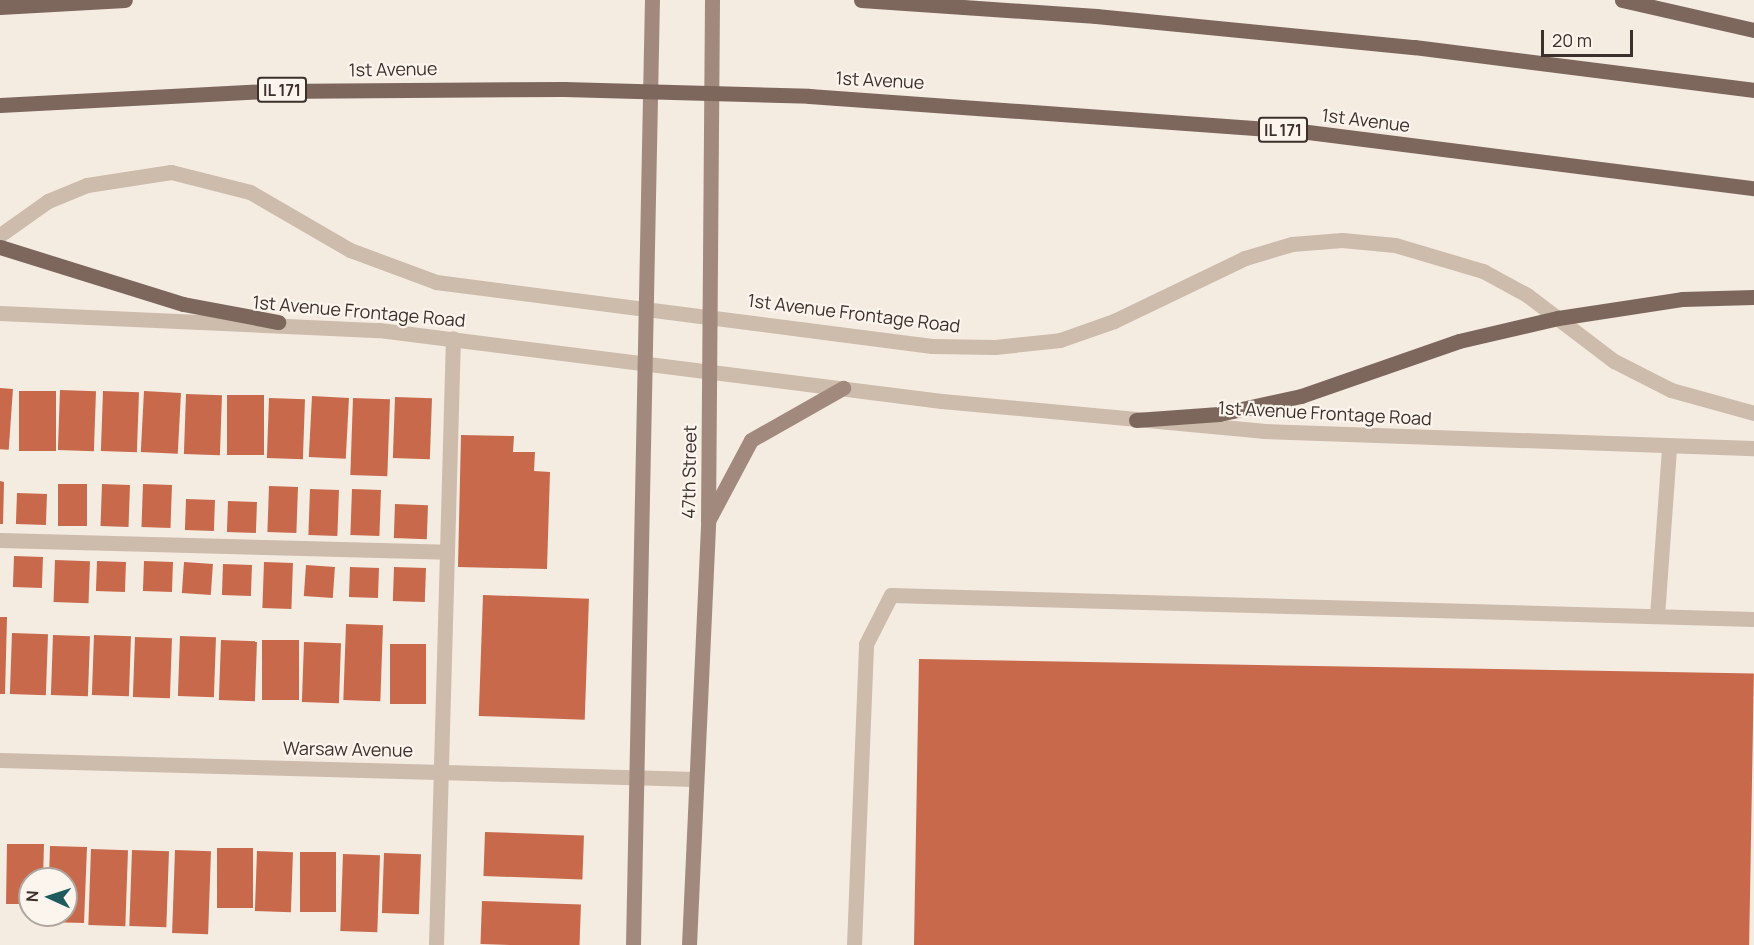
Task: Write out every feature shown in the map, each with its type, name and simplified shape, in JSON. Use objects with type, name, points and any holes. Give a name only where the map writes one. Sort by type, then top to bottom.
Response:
[{"type":"main road","points":[[0,7],[125,0]]},
{"type":"main road","points":[[633,945],[645,364],[649,307],[652,0]]},
{"type":"main road","name":"47th Street","points":[[689,945],[708,521],[712,316],[712,0]]},
{"type":"main road","points":[[861,0],[1096,15],[1390,45],[1754,90]]},
{"type":"main road","points":[[1622,0],[1754,30]]},
{"type":"main road","name":"1st Avenue","points":[[0,105],[270,91],[564,88],[809,96],[1300,131],[1754,189]]},
{"type":"main road","points":[[0,247],[183,304],[278,322]]},
{"type":"main road","points":[[1136,420],[1220,414],[1301,396],[1459,341],[1558,318],[1682,299],[1754,297]]},
{"type":"main road","points":[[708,521],[751,440],[843,388]]},
{"type":"street","name":"1st Avenue Frontage Road","points":[[0,235],[48,201],[87,185],[171,172],[250,192],[350,250],[405,273],[499,291],[649,307],[932,346],[995,347],[1060,340],[1114,321],[1245,258],[1292,244],[1342,240],[1444,256],[1483,271],[1558,318],[1614,362],[1671,390],[1754,413]]},
{"type":"street","name":"1st Avenue Frontage Road","points":[[0,313],[278,322],[453,338],[843,388],[1136,420],[1669,448],[1754,448]]},
{"type":"street","points":[[436,945],[453,338]]},
{"type":"street","points":[[1657,616],[1669,448]]},
{"type":"street","points":[[0,540],[447,552]]},
{"type":"street","points":[[854,945],[866,644],[891,594],[1754,619]]},
{"type":"street","name":"Warsaw Avenue","points":[[0,760],[441,770],[696,779]]},
{"type":"building","points":[[0,388],[13,389],[9,450],[0,449]]},
{"type":"building","points":[[60,390],[96,391],[94,451],[58,450]]},
{"type":"building","points":[[19,391],[56,391],[56,451],[19,451]]},
{"type":"building","points":[[103,391],[139,392],[137,452],[101,451]]},
{"type":"building","points":[[144,391],[181,393],[178,454],[141,452]]},
{"type":"building","points":[[186,394],[222,395],[220,455],[184,454]]},
{"type":"building","points":[[227,395],[264,395],[264,455],[227,455]]},
{"type":"building","points":[[312,396],[349,398],[346,459],[309,457]]},
{"type":"building","points":[[395,397],[432,398],[430,459],[393,458]]},
{"type":"building","points":[[269,398],[305,399],[303,459],[267,458]]},
{"type":"building","points":[[353,398],[390,399],[387,476],[350,475]]},
{"type":"building","points":[[461,435],[514,436],[513,452],[535,452],[534,471],[550,472],[547,569],[458,567]]},
{"type":"building","points":[[0,481],[4,482],[3,524],[0,524]]},
{"type":"building","points":[[58,484],[87,484],[87,526],[58,526]]},
{"type":"building","points":[[102,484],[130,485],[129,527],[101,526]]},
{"type":"building","points":[[143,484],[172,485],[170,528],[141,527]]},
{"type":"building","points":[[269,486],[298,487],[296,533],[267,532]]},
{"type":"building","points":[[310,489],[339,490],[337,536],[308,535]]},
{"type":"building","points":[[352,489],[381,490],[379,536],[350,535]]},
{"type":"building","points":[[17,493],[47,494],[46,525],[16,524]]},
{"type":"building","points":[[186,499],[215,500],[214,531],[185,530]]},
{"type":"building","points":[[228,501],[257,502],[256,533],[227,532]]},
{"type":"building","points":[[395,504],[428,505],[427,539],[394,538]]},
{"type":"building","points":[[14,556],[43,557],[42,588],[13,587]]},
{"type":"building","points":[[55,560],[90,561],[89,603],[54,602]]},
{"type":"building","points":[[97,561],[126,562],[125,592],[96,591]]},
{"type":"building","points":[[144,561],[173,562],[172,592],[143,591]]},
{"type":"building","points":[[184,562],[213,564],[211,595],[182,593]]},
{"type":"building","points":[[264,562],[293,563],[291,609],[262,608]]},
{"type":"building","points":[[223,564],[252,565],[251,596],[222,595]]},
{"type":"building","points":[[306,565],[335,567],[333,598],[304,596]]},
{"type":"building","points":[[350,567],[379,568],[378,598],[349,597]]},
{"type":"building","points":[[394,567],[426,568],[425,602],[393,601]]},
{"type":"building","points":[[483,595],[589,599],[585,720],[479,716]]},
{"type":"building","points":[[0,617],[7,617],[5,694],[0,694]]},
{"type":"building","points":[[346,624],[383,625],[380,701],[343,700]]},
{"type":"building","points":[[12,633],[48,634],[46,695],[10,694]]},
{"type":"building","points":[[53,635],[90,636],[88,696],[51,695]]},
{"type":"building","points":[[94,635],[131,636],[129,696],[92,695]]},
{"type":"building","points":[[180,636],[216,637],[214,697],[178,696]]},
{"type":"building","points":[[135,637],[172,638],[170,698],[133,697]]},
{"type":"building","points":[[221,640],[257,641],[255,701],[219,700]]},
{"type":"building","points":[[262,640],[299,640],[299,700],[262,700]]},
{"type":"building","points":[[304,642],[341,643],[339,703],[302,702]]},
{"type":"building","points":[[390,644],[426,644],[426,704],[390,704]]},
{"type":"building","points":[[919,659],[1754,674],[1749,945],[914,945]]},
{"type":"building","points":[[485,832],[584,835],[582,879],[483,876]]},
{"type":"building","points":[[7,844],[44,844],[43,867],[18,867],[18,904],[6,904]]},
{"type":"building","points":[[50,846],[87,847],[84,923],[78,923],[78,867],[49,867]]},
{"type":"building","points":[[217,848],[253,848],[253,908],[217,908]]},
{"type":"building","points":[[91,849],[128,850],[125,926],[88,925]]},
{"type":"building","points":[[132,850],[169,851],[166,927],[129,926]]},
{"type":"building","points":[[175,850],[211,851],[208,934],[172,933]]},
{"type":"building","points":[[257,851],[293,852],[291,912],[255,911]]},
{"type":"building","points":[[300,852],[336,852],[336,912],[300,912]]},
{"type":"building","points":[[384,853],[421,854],[419,914],[382,913]]},
{"type":"building","points":[[343,854],[380,855],[377,932],[340,931]]},
{"type":"building","points":[[482,901],[581,904],[580,945],[480,944]]}]
